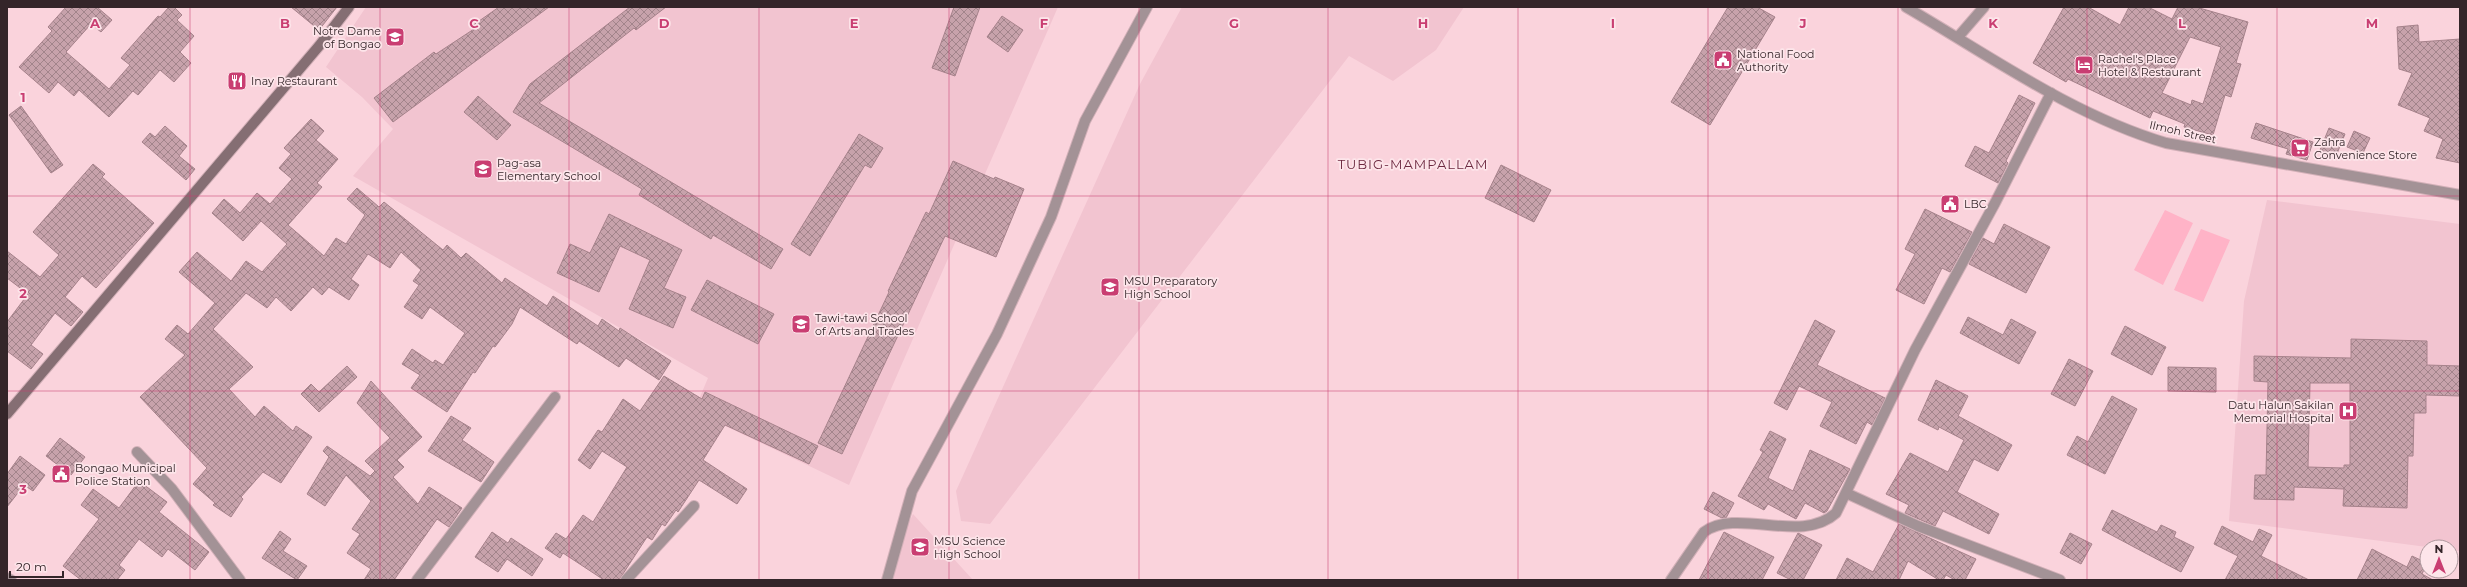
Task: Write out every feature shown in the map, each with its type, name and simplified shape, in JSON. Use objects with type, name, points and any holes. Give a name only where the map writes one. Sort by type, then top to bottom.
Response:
[{"type":"main road","points":[[7,414],[319,46],[349,7]]},
{"type":"street","points":[[887,580],[912,491],[997,334],[1051,217],[1085,121],[1147,7]]},
{"type":"street","name":"Ilmoh Street","points":[[1906,7],[2051,93],[2099,119],[2166,143],[2460,194]]},
{"type":"street","points":[[1958,37],[1984,7]]},
{"type":"street","points":[[1671,580],[1700,538],[1710,527],[1736,524],[1806,526],[1819,524],[1836,513],[1915,350],[1995,203],[2051,93]]},
{"type":"street","points":[[417,580],[555,397]]},
{"type":"street","points":[[137,452],[172,489],[240,580]]},
{"type":"street","points":[[1846,493],[1918,526],[2060,580]]},
{"type":"street","points":[[626,580],[694,506]]},
{"type":"street","points":[[7,578],[11,580]]},
{"type":"shaded area","points":[[366,7],[1058,7],[849,485],[694,411],[708,378],[353,176],[393,129],[362,97],[326,67]]},
{"type":"shaded area","name":"MSU Preparatory High School","points":[[1182,7],[1464,7],[1436,50],[1393,81],[1349,56],[990,524],[961,521],[956,491],[1140,84]]},
{"type":"shaded area","name":"Datu Halun Sakilan Memorial Hospital","points":[[2267,200],[2460,224],[2460,551],[2459,539],[2419,539],[2419,546],[2229,521],[2244,301]]},
{"type":"shaded area","points":[[2165,210],[2193,223],[2163,285],[2134,270]]},
{"type":"shaded area","points":[[2201,229],[2230,240],[2203,302],[2174,290]]},
{"type":"shaded area","name":"MSU Science High School","points":[[913,514],[973,580],[881,580]]},
{"type":"building","points":[[66,7],[97,7],[112,20],[101,32],[91,24],[66,52],[109,89],[130,65],[121,58],[158,16],[160,17],[169,7],[174,7],[182,15],[177,20],[194,36],[180,52],[191,63],[174,82],[160,70],[138,95],[133,91],[109,117],[79,90],[74,96],[58,82],[49,93],[19,67],[52,31],[48,27]]},
{"type":"building","points":[[291,7],[337,7],[319,30]]},
{"type":"building","points":[[499,7],[549,7],[393,122],[374,98],[434,52],[436,54],[474,29],[472,26]]},
{"type":"building","points":[[630,7],[666,7],[636,30],[634,28],[539,103],[783,249],[771,269],[713,235],[711,239],[639,195],[642,189],[513,112],[530,84]]},
{"type":"building","points":[[954,7],[980,7],[955,76],[932,68]]},
{"type":"building","name":"National Food Authority","points":[[1728,7],[1757,7],[1775,17],[1710,125],[1671,102]]},
{"type":"building","points":[[2064,7],[2088,7],[2120,25],[2129,7],[2148,7],[2172,19],[2178,7],[2196,7],[2248,22],[2236,63],[2241,64],[2231,97],[2225,95],[2213,135],[2184,127],[2185,124],[2153,111],[2150,118],[2068,79],[2066,82],[2033,63]],"holes":[[[2190,37],[2221,47],[2203,104],[2192,100],[2191,105],[2162,93]]]},
{"type":"building","points":[[1002,16],[1023,30],[1008,52],[987,37]]},
{"type":"building","points":[[2418,25],[2419,42],[2460,39],[2460,163],[2436,158],[2443,139],[2424,131],[2430,118],[2398,105],[2412,73],[2399,69],[2397,27]]},
{"type":"building","points":[[2019,95],[2035,103],[2006,161],[2008,163],[1998,183],[1965,166],[1975,146],[1989,153]]},
{"type":"building","points":[[478,96],[511,125],[497,140],[464,112]]},
{"type":"building","points":[[21,106],[63,165],[51,173],[9,115]]},
{"type":"building","points":[[311,119],[324,131],[316,140],[338,159],[317,183],[322,187],[288,225],[324,256],[336,238],[346,244],[365,215],[347,199],[357,188],[379,207],[384,202],[443,250],[447,245],[461,258],[466,253],[502,283],[505,278],[547,306],[553,296],[598,326],[602,319],[619,331],[620,328],[671,361],[659,380],[626,358],[619,367],[579,341],[577,344],[520,307],[512,324],[495,347],[493,346],[475,373],[473,372],[447,412],[411,388],[420,375],[402,364],[412,349],[433,363],[435,360],[443,365],[465,333],[430,307],[422,319],[404,307],[419,285],[413,281],[421,270],[401,252],[390,268],[368,254],[351,279],[359,285],[349,300],[329,287],[322,295],[313,287],[291,311],[276,297],[267,308],[246,293],[213,329],[253,367],[229,389],[255,417],[264,406],[293,431],[296,426],[312,437],[281,483],[263,472],[241,497],[243,499],[231,517],[213,505],[215,503],[193,484],[207,468],[140,397],[185,355],[165,339],[177,325],[188,334],[215,303],[179,272],[197,252],[231,281],[246,261],[262,272],[287,244],[261,221],[243,241],[212,213],[224,199],[240,213],[257,193],[270,204],[292,179],[279,168],[291,154],[284,148]]},
{"type":"building","points":[[2256,123],[2313,142],[2307,160],[2286,154],[2288,149],[2251,138]]},
{"type":"building","points":[[165,126],[187,146],[179,156],[195,169],[186,180],[142,142],[150,133],[155,137]]},
{"type":"building","points":[[2329,128],[2345,134],[2336,156],[2320,150]]},
{"type":"building","points":[[2354,131],[2370,138],[2363,153],[2347,147]]},
{"type":"building","points":[[859,134],[883,148],[871,168],[865,165],[810,256],[791,244]]},
{"type":"building","points":[[953,161],[994,179],[995,177],[1024,189],[996,257],[945,236],[842,454],[818,443],[889,292],[888,291],[926,212],[929,214]]},
{"type":"building","points":[[93,164],[105,174],[102,177],[154,223],[96,288],[82,276],[65,297],[83,312],[71,326],[55,313],[31,345],[43,354],[31,369],[7,351],[7,322],[28,294],[7,278],[7,251],[40,277],[59,255],[33,232]]},
{"type":"building","points":[[1501,165],[1551,190],[1534,222],[1485,198]]},
{"type":"building","points":[[1925,209],[1972,232],[1950,272],[1942,268],[1924,304],[1896,290],[1915,254],[1905,249]]},
{"type":"building","points":[[609,214],[682,250],[664,288],[686,297],[673,328],[629,309],[650,260],[620,246],[599,292],[557,273],[570,244],[590,253]]},
{"type":"building","points":[[2004,224],[2050,247],[2026,293],[1969,264],[1983,238],[1994,244]]},
{"type":"building","points":[[707,280],[774,314],[758,344],[691,310]]},
{"type":"building","points":[[1968,317],[2003,335],[2011,319],[2036,332],[2019,364],[1960,333]]},
{"type":"building","points":[[1815,320],[1835,331],[1817,365],[1885,398],[1872,425],[1867,422],[1856,444],[1820,426],[1832,402],[1799,386],[1787,410],[1774,403]]},
{"type":"building","points":[[2125,326],[2166,347],[2152,375],[2111,354]]},
{"type":"building","points":[[2351,339],[2427,341],[2427,365],[2460,366],[2460,396],[2426,395],[2426,413],[2414,413],[2413,456],[2408,456],[2407,508],[2343,506],[2344,489],[2294,487],[2294,500],[2254,499],[2255,475],[2266,475],[2268,382],[2254,381],[2254,356],[2351,358]],"holes":[[[2310,383],[2350,383],[2350,465],[2344,465],[2344,468],[2308,467]]]},
{"type":"building","points":[[2069,359],[2093,371],[2075,406],[2051,394]]},
{"type":"building","points":[[347,366],[357,377],[319,412],[301,394],[311,384],[319,392]]},
{"type":"building","points":[[2168,367],[2216,368],[2216,392],[2168,391]]},
{"type":"building","points":[[664,376],[702,399],[705,392],[818,446],[809,464],[725,425],[703,460],[747,489],[737,504],[699,480],[678,512],[676,510],[665,526],[662,524],[652,540],[647,537],[619,580],[604,580],[563,553],[560,558],[545,548],[556,533],[566,539],[583,515],[593,522],[627,467],[602,451],[590,469],[578,460],[598,430],[602,432],[623,399],[640,411]]},
{"type":"building","points":[[1936,380],[1968,396],[1958,416],[2012,445],[1998,471],[1974,459],[1957,492],[1999,514],[1989,534],[1943,511],[1935,526],[1905,513],[1909,505],[1886,494],[1910,453],[1948,472],[1964,440],[1939,427],[1938,430],[1918,420]]},
{"type":"building","points":[[371,381],[422,437],[397,460],[404,467],[393,477],[418,504],[429,487],[462,508],[449,527],[437,519],[394,580],[364,580],[371,569],[347,553],[360,534],[352,529],[371,501],[346,475],[325,506],[307,494],[329,457],[323,451],[327,446],[370,476],[375,471],[365,461],[390,438],[357,403]]},
{"type":"building","points":[[2112,396],[2137,409],[2105,474],[2067,455],[2077,436],[2088,442]]},
{"type":"building","points":[[451,416],[471,428],[462,440],[494,462],[481,482],[428,451]]},
{"type":"building","points":[[1770,431],[1786,439],[1768,478],[1793,491],[1810,450],[1850,469],[1827,511],[1824,513],[1805,503],[1796,519],[1768,504],[1764,510],[1738,496],[1763,452],[1760,450]]},
{"type":"building","points":[[60,438],[85,457],[71,475],[46,456]]},
{"type":"building","points":[[20,456],[45,475],[33,491],[24,485],[7,507],[7,474]]},
{"type":"building","points":[[139,481],[167,502],[159,512],[209,552],[195,570],[168,549],[162,557],[139,539],[119,565],[125,570],[117,580],[81,580],[63,566],[99,519],[81,505],[93,489],[119,508]]},
{"type":"building","points":[[1713,492],[1734,503],[1726,518],[1722,518],[1704,509]]},
{"type":"building","points":[[2112,510],[2157,532],[2161,525],[2176,532],[2174,537],[2194,547],[2181,572],[2102,530]]},
{"type":"building","points":[[1899,524],[1976,559],[1965,580],[1955,580],[1946,575],[1943,580],[1939,580],[1908,561],[1899,580],[1836,580],[1847,558],[1873,572]]},
{"type":"building","points":[[2222,526],[2253,542],[2259,529],[2272,535],[2261,556],[2309,580],[2225,580],[2238,556],[2214,544]]},
{"type":"building","points":[[280,531],[291,539],[283,551],[307,566],[297,580],[262,558]]},
{"type":"building","points":[[492,532],[508,543],[511,538],[543,559],[532,576],[507,559],[498,572],[475,557]]},
{"type":"building","points":[[1724,532],[1774,557],[1762,580],[1699,580]]},
{"type":"building","points":[[1798,533],[1822,545],[1803,580],[1791,580],[1777,573]]},
{"type":"building","points":[[2070,533],[2092,544],[2081,564],[2060,553]]},
{"type":"building","points":[[2372,549],[2407,567],[2412,556],[2419,559],[2419,579],[2433,580],[2357,580]]},
{"type":"place","name":"Notre Dame of Bongao","points":[[395,37]]},
{"type":"place","name":"National Food Authority","points":[[1723,60]]},
{"type":"place","name":"Rachel's Place Hotel & Restaurant","points":[[2084,65]]},
{"type":"place","name":"Inay Restaurant","points":[[237,81]]},
{"type":"place","name":"Zahra Convenience Store","points":[[2300,148]]},
{"type":"place","name":"Pag-asa Elementary School","points":[[483,169]]},
{"type":"place","name":"LBC","points":[[1950,204]]},
{"type":"place","name":"MSU Preparatory High School","points":[[1110,287]]},
{"type":"place","name":"Tawi-tawi School of Arts and Trades","points":[[801,324]]},
{"type":"place","name":"Datu Halun Sakilan Memorial Hospital","points":[[2348,411]]},
{"type":"place","name":"Bongao Municipal Police Station","points":[[61,474]]},
{"type":"place","name":"MSU Science High School","points":[[920,547]]},
{"type":"district","name":"TUBIG-MAMPALLAM","points":[[1413,164]]}]
